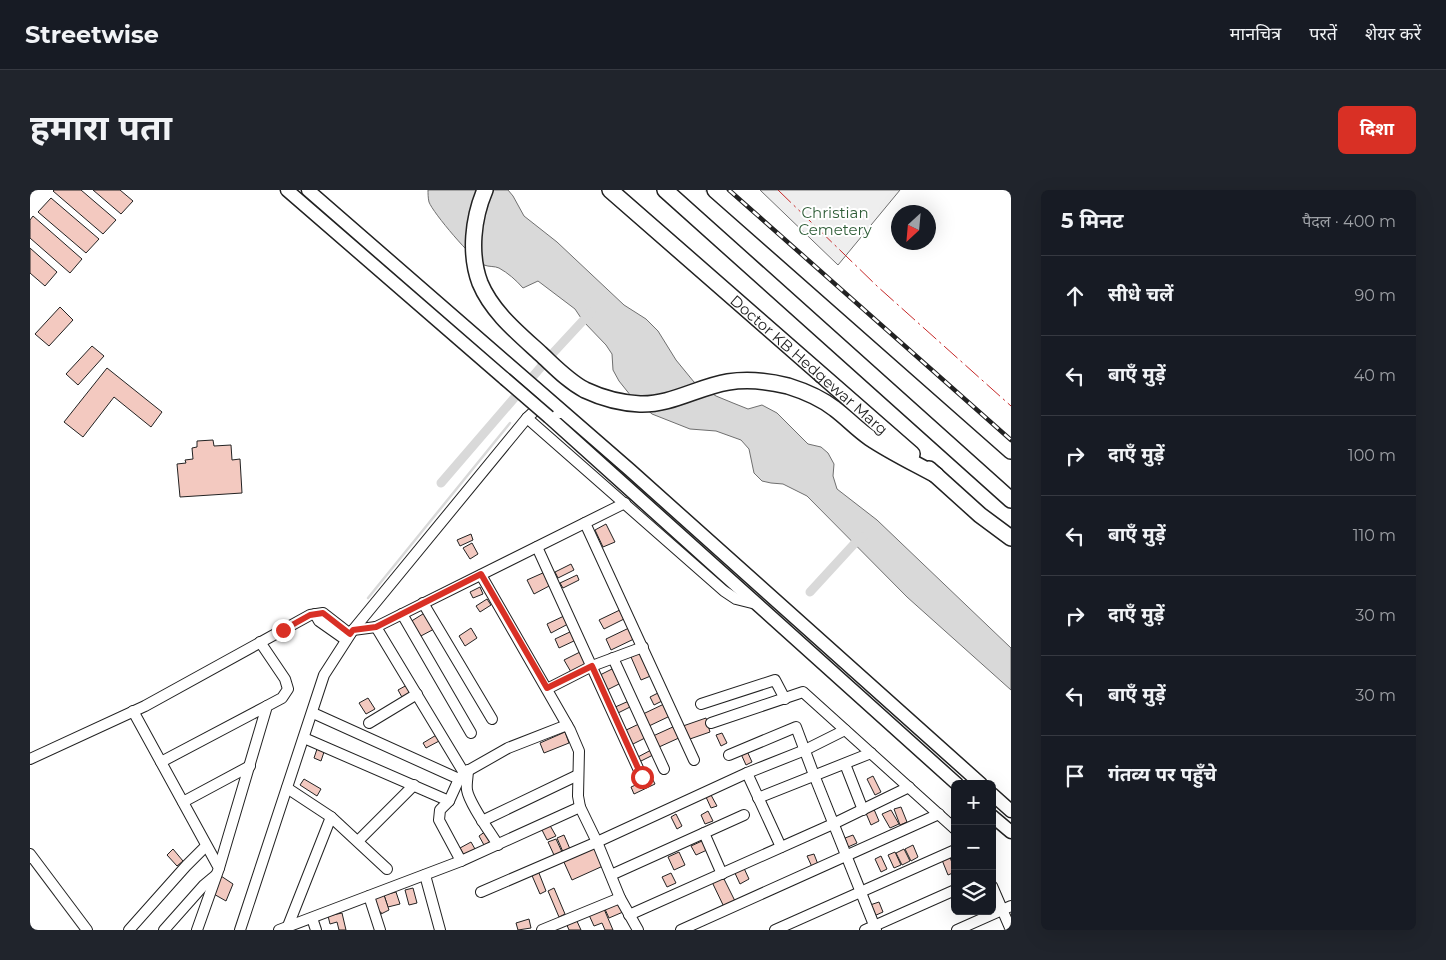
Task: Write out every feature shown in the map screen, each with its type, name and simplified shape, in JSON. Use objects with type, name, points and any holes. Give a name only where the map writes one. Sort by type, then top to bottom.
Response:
[{"type":"highway","points":[[485,190],[478,207],[474,234],[480,283],[501,316],[511,327],[573,382],[586,390],[614,400],[641,404],[666,401],[727,382],[754,380],[772,383],[806,392],[822,400],[835,408],[871,438],[936,475]]},
{"type":"highway","name":"Doctor KB Hedgewar Marg","points":[[610,190],[980,514],[1011,538]]},
{"type":"highway","points":[[665,190],[1009,497]]},
{"type":"highway","points":[[715,190],[1011,451]]},
{"type":"main road","points":[[287,190],[549,417],[953,780]]},
{"type":"main road","points":[[308,190],[630,470],[977,780]]},
{"type":"main road","points":[[996,798],[1011,811]]},
{"type":"main road","points":[[996,819],[1011,832]]},
{"type":"street","points":[[240,930],[324,675],[347,634],[527,418],[543,405],[556,412],[566,414]]},
{"type":"street","points":[[527,418],[724,591],[736,599],[759,605]]},
{"type":"street","points":[[30,759],[133,711],[310,615],[319,616],[347,634],[376,627],[625,503]]},
{"type":"street","points":[[980,514],[1011,547]]},
{"type":"street","points":[[585,523],[694,760]]},
{"type":"street","points":[[537,547],[642,777]]},
{"type":"street","points":[[481,574],[547,688],[579,751],[578,796],[580,807],[620,898],[638,930]]},
{"type":"street","points":[[423,604],[492,719]]},
{"type":"street","points":[[402,614],[471,733]]},
{"type":"street","points":[[376,627],[464,774],[468,794],[482,821],[498,844]]},
{"type":"street","points":[[161,762],[282,698],[286,694],[288,688],[285,679],[260,642]]},
{"type":"street","points":[[547,688],[592,666],[643,647]]},
{"type":"street","points":[[614,658],[664,769]]},
{"type":"street","points":[[701,704],[775,680],[785,699]]},
{"type":"street","points":[[711,723],[803,692],[951,825]]},
{"type":"street","points":[[369,723],[417,694]]},
{"type":"street","points":[[197,930],[250,766],[267,706]]},
{"type":"street","points":[[133,711],[206,846],[217,871]]},
{"type":"street","points":[[313,713],[464,774]]},
{"type":"street","points":[[461,861],[439,820],[440,810],[448,801],[464,774],[508,748],[567,725]]},
{"type":"street","points":[[729,756],[796,727],[860,892],[872,929],[951,892]]},
{"type":"street","points":[[481,892],[597,842],[747,773],[805,750],[845,730]]},
{"type":"street","points":[[304,738],[448,801]]},
{"type":"street","points":[[758,798],[871,753]]},
{"type":"street","points":[[845,764],[863,810]]},
{"type":"street","points":[[182,802],[250,766]]},
{"type":"street","points":[[747,773],[781,848]]},
{"type":"street","points":[[482,821],[578,775]]},
{"type":"street","points":[[358,841],[414,785]]},
{"type":"street","points":[[630,916],[833,824],[909,787]]},
{"type":"street","points":[[287,788],[332,818],[387,869]]},
{"type":"street","points":[[284,929],[461,861],[580,807]]},
{"type":"street","points":[[681,930],[939,814]]},
{"type":"street","points":[[611,875],[744,815]]},
{"type":"street","points":[[284,929],[332,818]]},
{"type":"street","points":[[704,833],[722,874]]},
{"type":"street","points":[[129,930],[206,846]]},
{"type":"street","points":[[775,930],[951,852]]},
{"type":"street","points":[[30,854],[87,930]]},
{"type":"street","points":[[164,930],[217,871]]},
{"type":"street","points":[[425,875],[440,930]]},
{"type":"street","points":[[996,892],[1007,908],[1011,930]]},
{"type":"street","points":[[370,896],[380,930]]},
{"type":"street","points":[[542,930],[620,898]]},
{"type":"street","points":[[957,930],[1007,908]]},
{"type":"street","points":[[312,918],[316,930]]},
{"type":"green space","name":"Christian Cemetery","points":[[760,190],[900,190],[838,265]]},
{"type":"shaded area","points":[[428,190],[508,190],[524,216],[557,242],[624,305],[646,319],[658,331],[676,360],[694,382],[716,396],[748,409],[762,405],[777,413],[808,444],[821,447],[828,453],[834,464],[833,476],[837,489],[877,520],[1011,648],[1011,690],[907,597],[807,496],[783,484],[762,481],[754,473],[749,449],[741,440],[716,431],[690,429],[652,414],[631,396],[613,370],[612,354],[575,309],[538,281],[523,288],[502,270],[497,267],[484,265],[479,261],[454,236],[432,208],[429,202]]},
{"type":"building","points":[[54,190],[81,190],[116,220],[103,234]]},
{"type":"building","points":[[93,190],[120,190],[133,201],[121,214]]},
{"type":"building","points":[[51,198],[99,239],[86,253],[38,212]]},
{"type":"building","points":[[33,216],[82,259],[70,273],[30,238],[30,220]]},
{"type":"building","points":[[30,248],[57,272],[45,286],[30,273]]},
{"type":"building","points":[[60,307],[73,320],[49,346],[35,334]]},
{"type":"building","points":[[92,346],[104,356],[78,385],[66,374]]},
{"type":"building","points":[[107,368],[162,412],[151,427],[114,397],[83,437],[64,422]]},
{"type":"building","points":[[213,440],[214,446],[231,445],[232,460],[240,459],[242,493],[180,497],[177,464],[186,463],[185,460],[193,459],[192,448],[197,447],[197,441]]},
{"type":"building","points":[[606,524],[615,542],[603,547],[595,530]]},
{"type":"building","points":[[471,534],[473,540],[460,546],[457,540]]},
{"type":"building","points":[[472,543],[478,554],[470,559],[463,548]]},
{"type":"building","points":[[571,564],[574,570],[558,578],[555,572]]},
{"type":"building","points":[[545,572],[551,585],[534,594],[527,580]]},
{"type":"building","points":[[577,575],[579,580],[563,588],[560,583]]},
{"type":"building","points":[[480,587],[483,594],[473,598],[470,592]]},
{"type":"building","points":[[487,599],[491,605],[480,612],[476,606]]},
{"type":"building","points":[[624,608],[628,617],[604,629],[599,620]]},
{"type":"building","points":[[426,612],[436,628],[419,637],[410,622]]},
{"type":"building","points":[[564,616],[568,624],[551,633],[547,624]]},
{"type":"building","points":[[631,627],[636,638],[611,650],[606,639]]},
{"type":"building","points":[[471,628],[477,638],[465,646],[459,636]]},
{"type":"building","points":[[572,631],[576,640],[559,648],[555,639]]},
{"type":"building","points":[[582,651],[588,664],[571,672],[564,660]]},
{"type":"building","points":[[642,652],[653,675],[641,680],[631,657]]},
{"type":"building","points":[[616,667],[623,682],[605,691],[598,676]]},
{"type":"building","points":[[407,685],[412,694],[403,699],[398,690]]},
{"type":"building","points":[[658,693],[662,701],[654,705],[650,697]]},
{"type":"building","points":[[368,698],[375,709],[366,714],[359,703]]},
{"type":"building","points":[[631,700],[634,705],[616,714],[613,708]]},
{"type":"building","points":[[664,704],[670,716],[649,726],[643,714]]},
{"type":"building","points":[[706,718],[710,732],[687,740],[683,726]]},
{"type":"building","points":[[641,723],[647,737],[629,746],[622,732]]},
{"type":"building","points":[[675,726],[681,737],[659,747],[653,736]]},
{"type":"building","points":[[565,732],[569,743],[544,753],[540,743]]},
{"type":"building","points":[[722,733],[727,743],[721,746],[716,735]]},
{"type":"building","points":[[438,734],[441,740],[426,748],[423,743]]},
{"type":"building","points":[[317,749],[324,752],[321,761],[314,758]]},
{"type":"building","points":[[653,749],[655,754],[639,762],[636,758]]},
{"type":"building","points":[[747,751],[752,762],[746,765],[741,754]]},
{"type":"building","points":[[873,776],[881,792],[875,795],[867,779]]},
{"type":"building","points":[[652,778],[655,784],[634,794],[631,787]]},
{"type":"building","points":[[304,779],[321,789],[317,796],[300,785]]},
{"type":"building","points":[[711,795],[717,806],[711,808],[706,797]]},
{"type":"building","points":[[873,807],[879,821],[871,825],[865,811]]},
{"type":"building","points":[[901,807],[907,822],[900,825],[894,809]]},
{"type":"building","points":[[891,810],[899,824],[890,828],[882,814]]},
{"type":"building","points":[[708,811],[713,821],[705,824],[701,815]]},
{"type":"building","points":[[676,814],[682,826],[677,829],[671,817]]},
{"type":"building","points":[[548,822],[556,836],[547,840],[540,826]]},
{"type":"building","points":[[486,831],[492,841],[484,845],[479,836]]},
{"type":"building","points":[[564,835],[570,849],[563,852],[557,838]]},
{"type":"building","points":[[853,835],[857,843],[848,847],[845,838]]},
{"type":"building","points":[[556,839],[562,852],[554,855],[548,842]]},
{"type":"building","points":[[702,841],[707,850],[696,855],[691,846]]},
{"type":"building","points":[[471,842],[475,849],[464,855],[460,848]]},
{"type":"building","points":[[913,845],[918,857],[911,861],[905,849]]},
{"type":"building","points":[[594,846],[603,866],[572,880],[563,860]]},
{"type":"building","points":[[173,849],[183,861],[177,866],[167,855]]},
{"type":"building","points":[[904,849],[910,861],[902,865],[896,853]]},
{"type":"building","points":[[679,852],[685,865],[674,870],[668,857]]},
{"type":"building","points":[[895,852],[901,865],[894,868],[888,855]]},
{"type":"building","points":[[814,854],[819,867],[813,869],[807,856]]},
{"type":"building","points":[[881,856],[887,869],[881,872],[875,859]]},
{"type":"building","points":[[950,857],[951,874],[948,875],[942,860]]},
{"type":"building","points":[[743,866],[749,879],[740,884],[734,871]]},
{"type":"building","points":[[537,868],[546,891],[540,894],[530,871]]},
{"type":"building","points":[[671,873],[676,883],[667,887],[662,877]]},
{"type":"building","points":[[221,876],[233,884],[226,901],[212,893]]},
{"type":"building","points":[[723,877],[736,903],[725,909],[712,882]]},
{"type":"building","points":[[413,888],[417,903],[409,905],[405,890]]},
{"type":"building","points":[[554,888],[565,914],[559,917],[548,891]]},
{"type":"building","points":[[396,892],[400,904],[388,907],[384,895]]},
{"type":"building","points":[[384,895],[389,910],[381,914],[381,912],[377,913],[373,899]]},
{"type":"building","points":[[618,901],[623,912],[609,918],[604,907]]},
{"type":"building","points":[[879,902],[883,912],[874,916],[870,905]]},
{"type":"building","points":[[604,909],[613,930],[605,930],[602,923],[594,926],[589,915]]},
{"type":"building","points":[[342,913],[346,930],[339,930],[337,922],[330,924],[328,916]]},
{"type":"building","points":[[529,919],[531,928],[518,930],[516,923]]},
{"type":"building","points":[[576,919],[581,930],[569,930],[566,923]]},
{"type":"waterway","points":[[441,483],[553,353],[591,312]]},
{"type":"waterway","points":[[368,598],[510,423]]},
{"type":"waterway","points":[[810,592],[855,543],[863,537]]},
{"type":"railway","points":[[729,190],[1011,440]]},
{"type":"power","points":[[778,190],[878,287],[1011,406]]},
{"type":"route","points":[[283,630],[310,615],[323,613],[350,634],[353,630],[376,627],[481,574],[547,688],[592,666],[642,777]]}]
